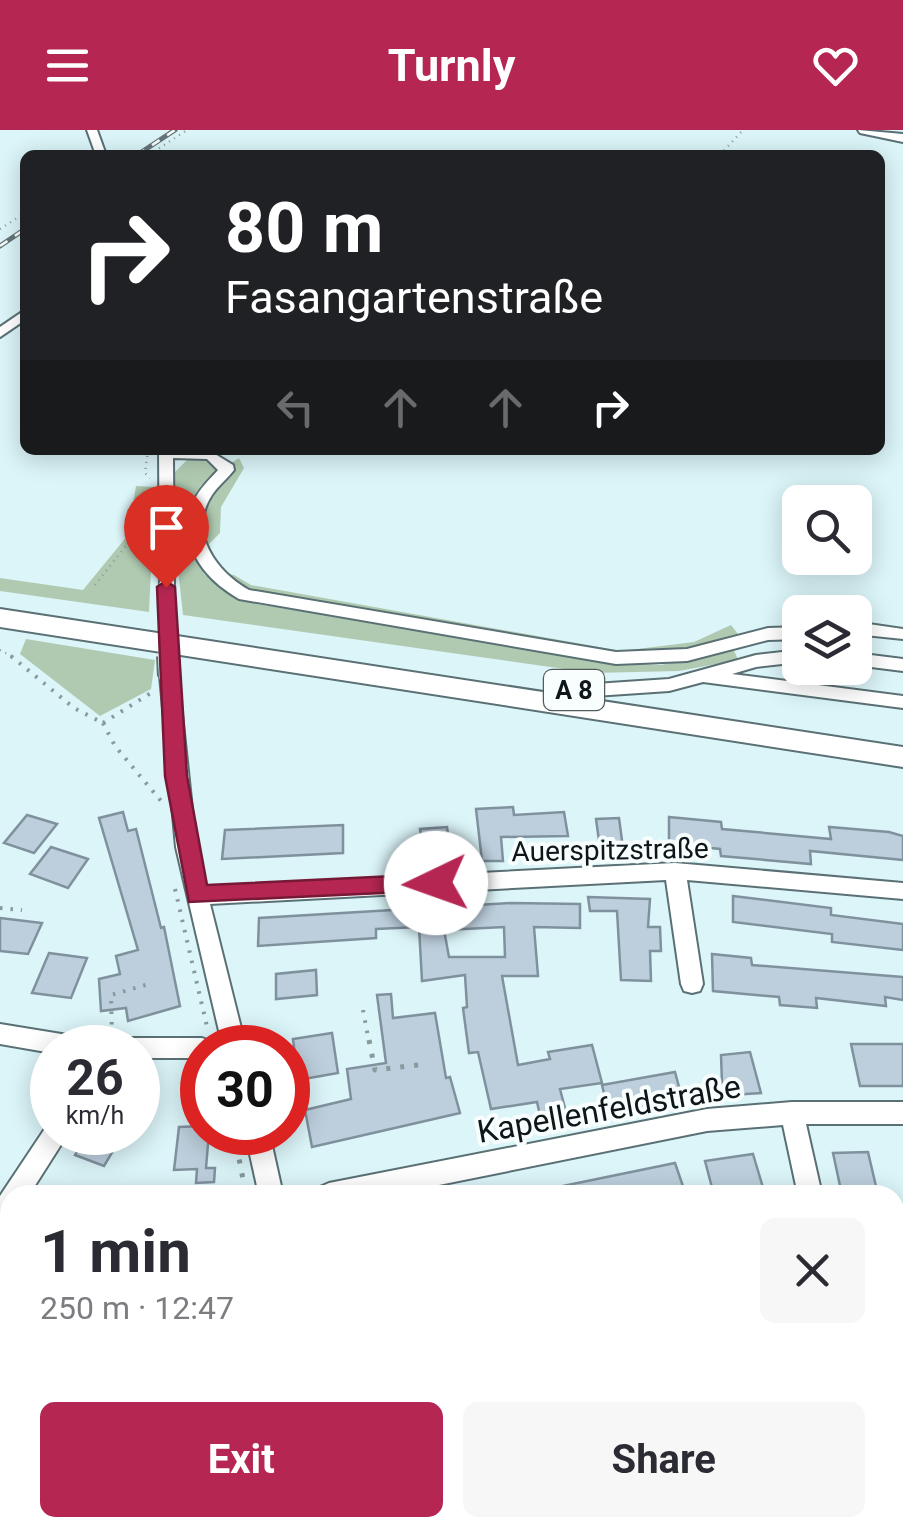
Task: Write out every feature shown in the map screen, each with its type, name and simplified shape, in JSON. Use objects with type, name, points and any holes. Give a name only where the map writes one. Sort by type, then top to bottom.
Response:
[{"type":"highway","name":"A 8","points":[[0,603],[903,740]]},
{"type":"highway","name":"A 8","points":[[0,618],[903,757]]},
{"type":"main road","points":[[865,130],[903,138]]},
{"type":"street","points":[[0,333],[20,318]]},
{"type":"street","points":[[172,455],[164,682],[178,793],[197,896],[229,1025]]},
{"type":"street","points":[[210,455],[226,470],[201,500],[197,527],[200,550],[207,569],[246,595],[616,658],[687,654],[782,634]]},
{"type":"street","points":[[872,630],[900,634]]},
{"type":"street","points":[[580,690],[670,685],[756,660],[782,658]]},
{"type":"street","points":[[872,661],[903,665]]},
{"type":"street","points":[[700,676],[903,702]]},
{"type":"street","points":[[675,871],[692,984]]},
{"type":"street","name":"Auerspitzstraße","points":[[197,896],[675,871],[903,891]]},
{"type":"street","points":[[0,1034],[30,1039]]},
{"type":"street","points":[[792,1113],[808,1185]]},
{"type":"street","name":"Kapellenfeldstraße","points":[[379,1185],[641,1132],[792,1113],[903,1113]]},
{"type":"street","points":[[22,1185],[41,1155]]},
{"type":"street","points":[[262,1155],[269,1185]]},
{"type":"path","points":[[157,150],[187,130]]},
{"type":"path","points":[[725,150],[743,130]]},
{"type":"path","points":[[145,473],[147,455]]},
{"type":"path","points":[[95,585],[148,516]]},
{"type":"path","points":[[0,650],[16,657],[86,717],[102,722]]},
{"type":"path","points":[[102,722],[164,682]]},
{"type":"path","points":[[102,722],[112,749],[149,780],[163,814]]},
{"type":"path","points":[[0,908],[22,910]]},
{"type":"path","points":[[112,1025],[111,995],[149,984]]},
{"type":"path","points":[[363,1010],[374,1070],[426,1064]]},
{"type":"path","points":[[238,1155],[244,1185]]},
{"type":"green space","points":[[239,458],[244,468],[221,507],[220,533],[206,547],[206,502],[231,476],[229,464]]},
{"type":"green space","points":[[187,460],[208,460],[220,466],[196,500],[196,551],[204,574],[231,595],[257,604],[640,664],[661,665],[733,648],[738,660],[679,671],[593,673],[183,615],[171,505],[175,472]]},
{"type":"green space","points":[[136,486],[155,487],[149,612],[0,591],[0,578],[83,590],[128,535]]},
{"type":"green space","points":[[218,572],[234,575],[251,585],[621,651],[694,642],[731,625],[741,638],[689,652],[620,656],[246,592]]},
{"type":"green space","points":[[26,639],[155,660],[151,689],[100,716],[20,654]]},
{"type":"building","points":[[513,807],[514,815],[564,812],[568,836],[501,837],[503,861],[482,861],[476,809]]},
{"type":"building","points":[[123,812],[128,831],[136,829],[161,928],[164,927],[180,1006],[128,1021],[126,1008],[101,1011],[99,979],[120,974],[116,956],[138,950],[99,818]]},
{"type":"building","points":[[27,815],[57,824],[34,853],[4,843]]},
{"type":"building","points":[[669,817],[721,822],[722,829],[831,839],[829,827],[889,832],[903,836],[903,860],[810,851],[811,864],[721,856],[720,849],[669,844]]},
{"type":"building","points":[[619,818],[623,848],[600,848],[596,819]]},
{"type":"building","points":[[343,825],[343,853],[222,859],[225,830]]},
{"type":"building","points":[[447,827],[450,851],[423,853],[420,829]]},
{"type":"building","points":[[51,847],[88,859],[68,888],[30,874]]},
{"type":"building","points":[[733,896],[831,908],[831,915],[903,924],[903,950],[832,942],[832,934],[733,922]]},
{"type":"building","points":[[588,897],[650,899],[648,927],[660,927],[661,951],[650,951],[651,981],[621,980],[617,911],[590,911]]},
{"type":"building","points":[[511,903],[580,904],[580,928],[534,927],[538,976],[502,976],[518,1065],[550,1059],[548,1052],[592,1045],[602,1083],[560,1089],[567,1116],[541,1120],[537,1102],[491,1109],[478,1052],[469,1053],[463,1008],[467,1007],[465,975],[422,981],[419,927],[376,929],[376,938],[258,946],[259,918]],"holes":[[[504,927],[505,957],[449,957],[444,930]]]},
{"type":"building","points":[[0,918],[42,923],[28,954],[0,951]]},
{"type":"building","points":[[49,953],[87,958],[71,998],[32,993]]},
{"type":"building","points":[[712,954],[751,958],[752,965],[903,977],[903,1000],[885,997],[886,1006],[816,998],[817,1008],[780,1005],[779,997],[713,991]]},
{"type":"building","points":[[316,970],[317,995],[276,999],[276,974]]},
{"type":"building","points":[[391,994],[393,1018],[435,1013],[446,1078],[450,1077],[460,1113],[312,1147],[310,1109],[351,1099],[347,1069],[386,1063],[377,995]]},
{"type":"building","points":[[332,1033],[338,1073],[310,1078],[310,1036]]},
{"type":"building","points":[[851,1044],[903,1044],[903,1086],[860,1086]]},
{"type":"building","points":[[750,1052],[761,1093],[731,1095],[728,1083],[722,1083],[721,1055]]},
{"type":"building","points":[[675,1072],[683,1102],[608,1110],[602,1085]]},
{"type":"building","points":[[179,1127],[180,1155],[207,1155],[206,1168],[215,1168],[214,1182],[196,1183],[197,1169],[174,1170]]},
{"type":"building","points":[[868,1152],[876,1185],[840,1185],[833,1153]]},
{"type":"building","points":[[753,1154],[762,1185],[711,1185],[705,1161]]},
{"type":"building","points":[[75,1155],[111,1155],[104,1166]]},
{"type":"building","points":[[675,1163],[683,1185],[568,1185]]},
{"type":"railway","points":[[145,150],[175,130]]},
{"type":"railway","points":[[0,246],[20,232]]},
{"type":"route","points":[[166,587],[176,776],[197,896],[436,883]]}]
